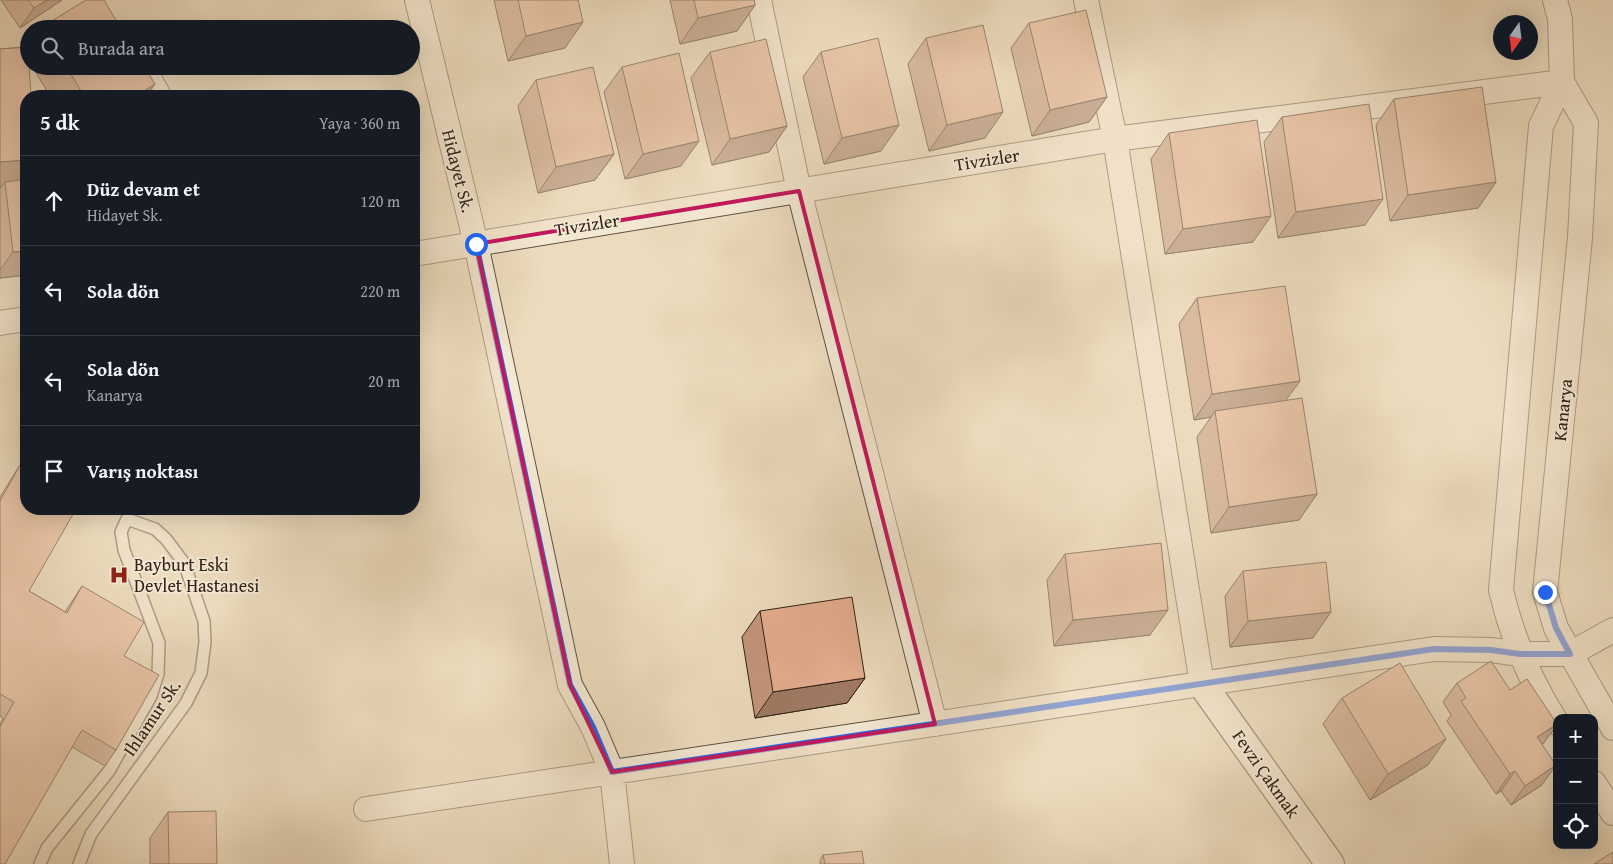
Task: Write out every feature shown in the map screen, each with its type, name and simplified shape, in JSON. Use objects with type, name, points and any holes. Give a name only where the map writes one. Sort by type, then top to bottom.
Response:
[{"type":"main road","name":"Fevzi Çakmak","points":[[1202,684],[1330,864]]},
{"type":"street","name":"Hidayet Sk.","points":[[417,0],[476,244],[570,685],[593,727],[612,772],[622,864]]},
{"type":"street","points":[[759,0],[799,191],[935,724]]},
{"type":"street","points":[[1086,0],[1115,139],[1202,684]]},
{"type":"street","points":[[1553,716],[1520,654],[1508,621],[1502,590],[1541,126],[1562,82],[1560,19],[1555,0]]},
{"type":"street","points":[[147,75],[156,90]]},
{"type":"street","name":"Tivzizler","points":[[420,253],[1115,139],[1562,82]]},
{"type":"street","name":"Kanarya","points":[[1562,82],[1586,123],[1580,238],[1545,592],[1556,628],[1613,728]]},
{"type":"street","points":[[0,323],[20,320]]},
{"type":"street","points":[[366,809],[1434,649],[1491,650],[1520,654],[1570,654],[1613,630]]},
{"type":"street","points":[[1598,789],[1613,813]]},
{"type":"lane","name":"Ihlamur Sk.","points":[[40,864],[48,848],[109,771],[151,696],[157,680],[160,658],[159,643],[124,550],[121,532],[127,519],[155,529],[166,539],[184,563],[204,621],[205,642],[201,673],[186,703],[91,834],[79,864]]},
{"type":"highlighted area","points":[[799,191],[935,724],[612,772],[570,685],[476,244]]},
{"type":"building","points":[[28,0],[47,0],[34,8]]},
{"type":"building","points":[[86,0],[104,0],[116,20],[53,20]]},
{"type":"building","points":[[518,0],[578,0],[583,22],[526,36]]},
{"type":"building","points":[[694,0],[754,0],[755,5],[698,18]]},
{"type":"building","points":[[1086,10],[1107,97],[1050,110],[1029,23]]},
{"type":"building","points":[[983,25],[1003,112],[947,125],[926,38]]},
{"type":"building","points":[[878,38],[899,125],[842,138],[821,52]]},
{"type":"building","points":[[766,39],[787,126],[730,139],[710,52]]},
{"type":"building","points":[[20,48],[20,75],[30,75],[31,90],[20,90],[20,160],[0,162],[0,49]]},
{"type":"building","points":[[679,53],[699,141],[643,154],[622,67]]},
{"type":"building","points":[[593,67],[614,154],[556,167],[536,80]]},
{"type":"building","points":[[71,75],[150,75],[155,84],[146,90],[80,90]]},
{"type":"building","points":[[1482,87],[1496,182],[1408,195],[1394,99]]},
{"type":"building","points":[[1369,104],[1383,199],[1296,212],[1282,117]]},
{"type":"building","points":[[1257,120],[1271,216],[1183,229],[1169,133]]},
{"type":"building","points":[[20,180],[20,251],[13,252],[5,182]]},
{"type":"building","points":[[1285,286],[1300,381],[1212,394],[1197,298]]},
{"type":"building","points":[[1302,398],[1317,494],[1229,507],[1215,411]]},
{"type":"building","points":[[20,465],[20,515],[73,515],[29,591],[67,613],[82,586],[144,622],[124,656],[159,675],[116,750],[82,730],[5,864],[0,864],[0,727],[14,702],[0,694],[0,501]]},
{"type":"building","points":[[1161,543],[1168,610],[1073,620],[1065,554]]},
{"type":"building","points":[[1326,562],[1331,612],[1248,621],[1243,571]]},
{"type":"building","points":[[852,597],[865,678],[773,692],[760,611]]},
{"type":"building","points":[[1491,661],[1510,690],[1527,679],[1553,718],[1553,727],[1537,737],[1553,761],[1553,767],[1525,786],[1515,771],[1510,774],[1461,701],[1466,698],[1457,683]]},
{"type":"building","points":[[1400,663],[1446,739],[1388,774],[1342,698]]},
{"type":"building","points":[[216,811],[217,864],[169,864],[168,812]]},
{"type":"building","points":[[862,851],[864,864],[825,864],[823,855]]},
{"type":"building","points":[[1613,852],[1613,864],[1594,864]]},
{"type":"place","name":"Bayburt Eski Devlet Hastanesi","points":[[119,575]]},
{"type":"route","points":[[476,244],[570,685],[593,727],[612,772],[1434,649],[1491,650],[1520,654],[1570,654],[1556,628],[1545,592]]}]
